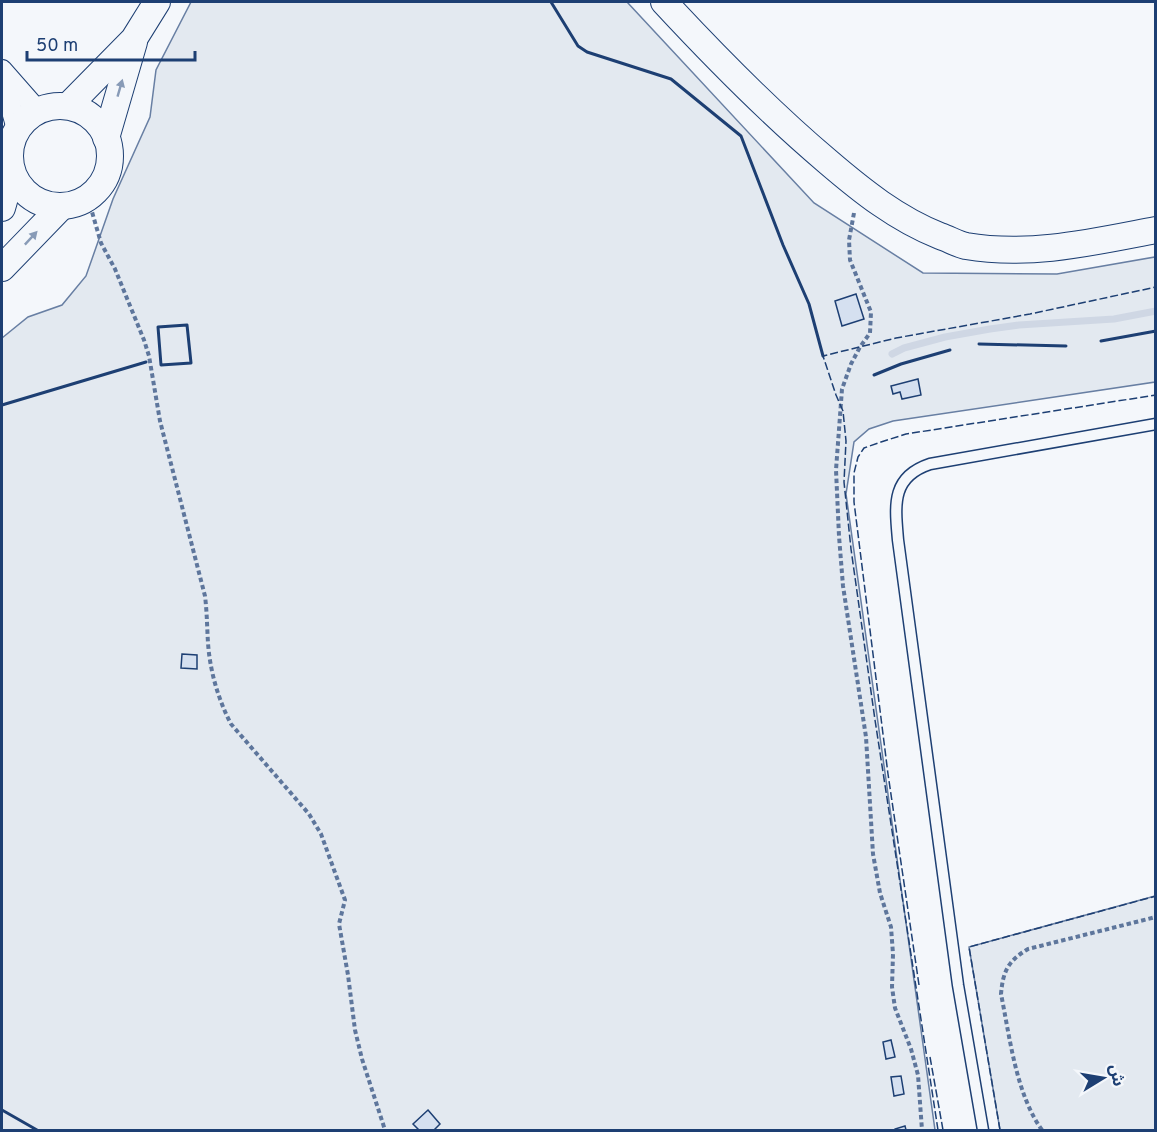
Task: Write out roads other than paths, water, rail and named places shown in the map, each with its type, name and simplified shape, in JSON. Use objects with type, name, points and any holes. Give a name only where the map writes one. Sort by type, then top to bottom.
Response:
[{"type":"street","points":[[68,106],[134,39],[157,2]]},
{"type":"street","points":[[664,2],[793,133],[858,188],[924,230],[963,245],[1002,250],[1042,250],[1155,230]]},
{"type":"street","points":[[106,138],[134,39]]},
{"type":"street","points":[[2,70],[38,111]]},
{"type":"street","points":[[2,76],[17,129]]},
{"type":"street","points":[[68,106],[88,114],[103,130],[110,150],[110,163],[105,180],[88,198],[65,207],[44,205],[29,197],[21,189],[9,163],[10,145],[17,129],[31,114],[46,107],[68,106]]},
{"type":"street","points":[[2,208],[12,173]]},
{"type":"street","points":[[2,268],[61,207]]},
{"type":"lane","points":[[983,1131],[958,985],[898,540],[896,498],[911,473],[930,464],[1155,424]]},
{"type":"waterway","points":[[892,354],[904,348],[945,337],[990,329],[1114,319],[1156,311]]}]
